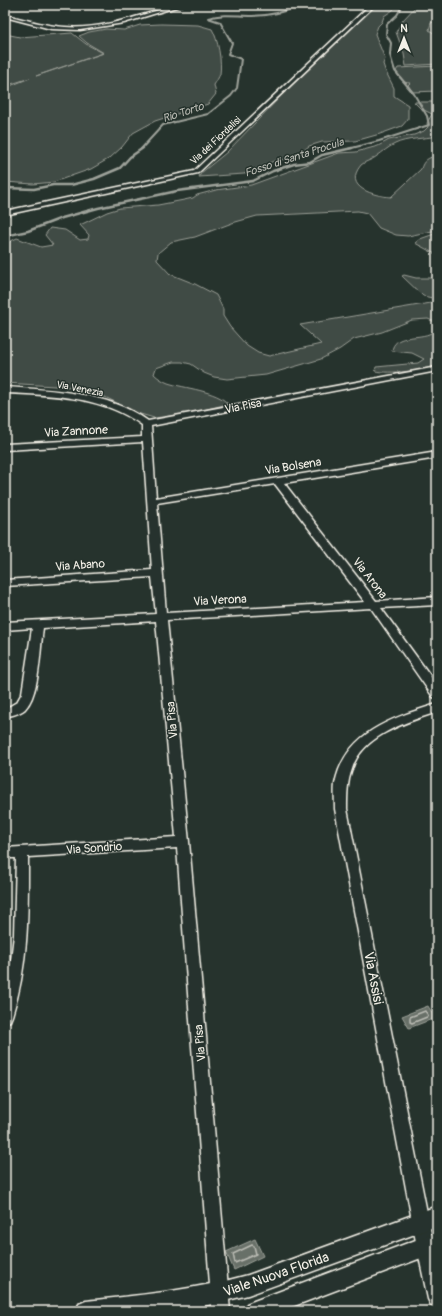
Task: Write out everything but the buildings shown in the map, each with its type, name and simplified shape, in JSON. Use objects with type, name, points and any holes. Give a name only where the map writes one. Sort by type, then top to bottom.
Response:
[{"type":"street","points":[[5,16],[61,28],[84,28],[123,21],[181,5]]},
{"type":"street","name":"Via dei Fiordalisi","points":[[5,213],[196,172],[373,5]]},
{"type":"street","name":"Via Pisa","points":[[220,1302],[183,842],[157,573],[153,501],[146,424],[437,369]]},
{"type":"street","name":"Via Venezia","points":[[5,390],[49,394],[97,402],[125,411],[146,424]]},
{"type":"street","name":"Via Zannone","points":[[5,447],[147,439]]},
{"type":"street","name":"Via Bolsena","points":[[153,501],[437,455]]},
{"type":"street","name":"Via Arona","points":[[278,481],[374,604],[437,694]]},
{"type":"street","name":"Via Abano","points":[[5,584],[157,573]]},
{"type":"street","name":"Via Verona","points":[[5,626],[437,600]]},
{"type":"street","points":[[5,713],[16,709],[25,700],[29,688],[38,624]]},
{"type":"street","name":"Via Assisi","points":[[437,708],[397,721],[368,738],[353,755],[347,766],[341,783],[340,796],[341,809],[429,1220],[437,1300]]},
{"type":"street","name":"Via Sondrio","points":[[5,853],[183,842]]},
{"type":"street","points":[[5,1016],[16,980],[20,949],[22,852]]},
{"type":"street","name":"Viale Nuova Florida","points":[[86,1311],[184,1300],[220,1302],[248,1285],[429,1220]]},
{"type":"street","name":"Viale Nuova Florida","points":[[254,1311],[431,1244]]},
{"type":"shaded area","points":[[377,5],[396,5],[393,10],[384,16],[375,34],[385,59],[383,64],[385,70],[394,88],[394,96],[408,105],[408,119],[402,126],[355,141],[322,142],[309,146],[294,158],[274,161],[244,174],[199,177],[201,173],[227,152],[282,95]]},
{"type":"shaded area","points":[[417,5],[437,5],[437,20],[431,23],[429,30],[437,35],[437,64],[406,66],[404,54],[396,32],[403,20]]},
{"type":"shaded area","points":[[140,25],[198,25],[212,29],[218,44],[220,75],[214,85],[216,94],[208,104],[155,121],[133,133],[122,147],[110,158],[91,169],[54,182],[33,184],[5,182],[5,88],[30,78],[5,86],[5,34],[20,37],[72,33],[86,44],[103,53],[36,76],[104,53],[87,43],[79,36],[89,32],[106,29],[124,30]]},
{"type":"shaded area","points":[[437,66],[437,91],[413,92],[408,85],[410,83],[401,80],[396,71],[398,68]]},
{"type":"shaded area","points":[[414,102],[437,102],[437,136],[400,142],[392,145],[361,165],[356,173],[355,180],[358,185],[369,192],[391,197],[421,169],[426,160],[437,156],[437,230],[408,236],[396,235],[379,228],[367,213],[358,211],[257,216],[232,223],[195,237],[171,242],[158,253],[157,260],[170,274],[195,284],[216,295],[223,309],[223,316],[230,327],[247,346],[258,353],[269,356],[321,344],[300,325],[437,302],[437,323],[428,319],[412,320],[382,332],[354,339],[340,349],[321,359],[266,375],[227,379],[214,377],[204,373],[191,364],[182,362],[173,362],[156,368],[154,374],[168,383],[209,393],[217,396],[228,404],[186,414],[154,418],[137,413],[99,394],[71,387],[5,383],[5,244],[17,238],[41,247],[53,245],[45,235],[50,228],[65,230],[80,240],[88,239],[89,235],[80,225],[107,212],[120,208],[158,205],[193,198],[197,195],[216,190],[251,185],[339,153],[356,152],[378,146],[389,140],[414,135],[424,131],[428,127],[427,123],[432,114],[420,108]]},
{"type":"shaded area","points":[[437,233],[437,255],[415,243],[420,239]]},
{"type":"shaded area","points":[[404,275],[416,278],[437,278],[437,299],[423,296],[402,276]]},
{"type":"shaded area","points":[[437,329],[437,365],[424,369],[406,371],[375,371],[376,367],[418,363],[424,359],[412,353],[392,351],[397,342],[401,339],[429,334]]},
{"type":"water","points":[[428,1006],[435,1018],[409,1028],[402,1016]]},
{"type":"water","points":[[255,1239],[263,1256],[234,1270],[226,1252]]},
{"type":"waterway","name":"Rio Torto","points":[[141,149],[163,125],[208,114],[231,96],[237,88],[241,59],[228,54],[232,43],[220,22],[208,18],[225,15],[265,15],[283,12],[301,5]]},
{"type":"waterway","name":"Fosso di Santa Procula","points":[[351,148],[429,125],[427,116],[414,94],[395,71],[390,55],[391,43],[386,34],[387,24],[397,15],[403,5]]},
{"type":"waterway","name":"Rio Torto","points":[[5,188],[34,189],[53,185],[71,185],[94,179],[120,168],[130,157],[143,148]]},
{"type":"waterway","name":"Fosso di Santa Procula","points":[[5,236],[28,231],[62,218],[98,208],[177,191],[253,181],[273,171],[294,164],[310,162],[322,155],[351,148]]}]
